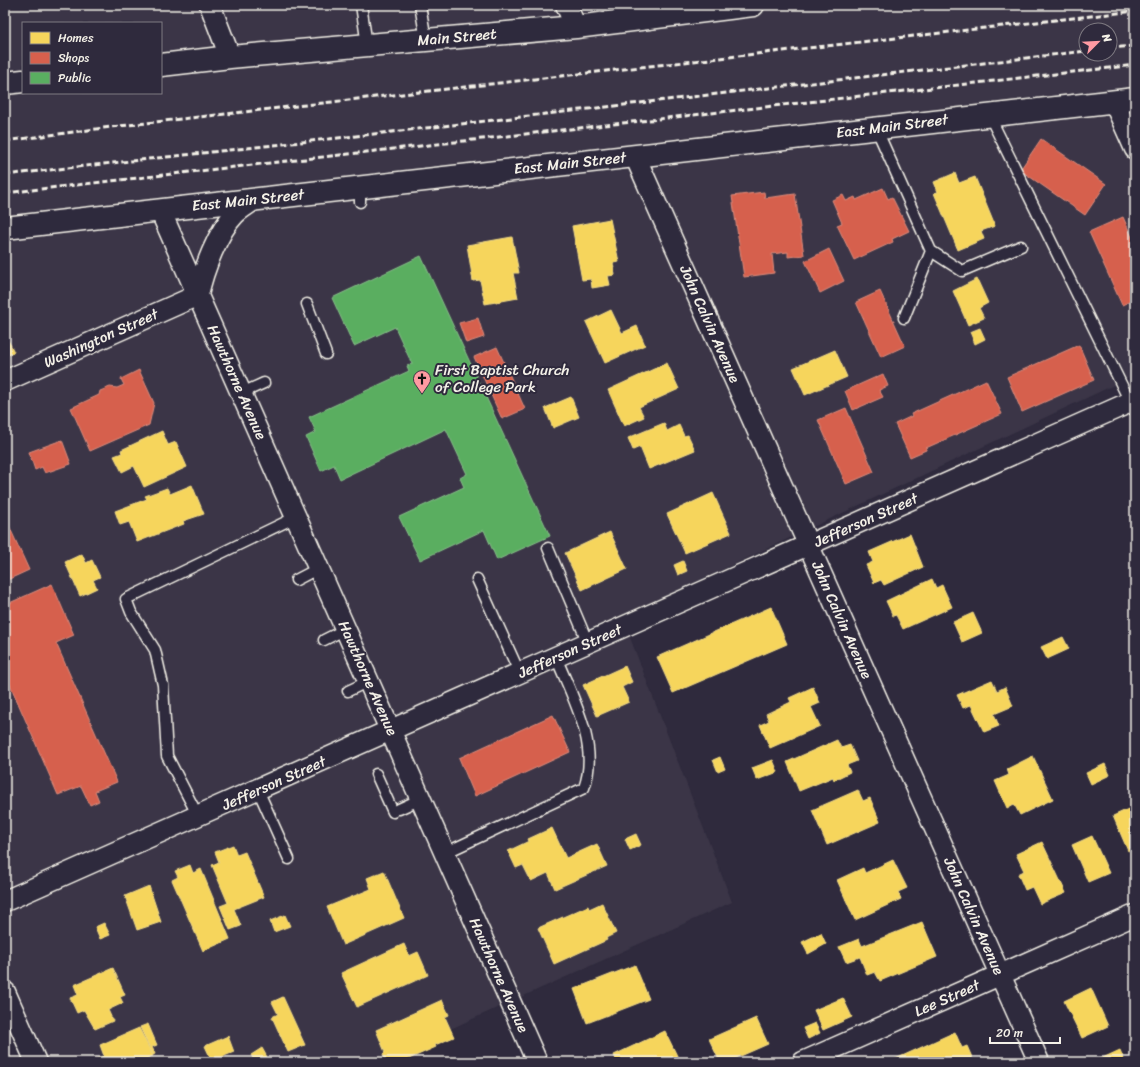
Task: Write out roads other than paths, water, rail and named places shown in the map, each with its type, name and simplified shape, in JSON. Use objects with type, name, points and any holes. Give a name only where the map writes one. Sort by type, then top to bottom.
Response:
[{"type":"street","points":[[210,5],[230,57]]},
{"type":"street","points":[[566,5],[576,27]]},
{"type":"street","name":"Main Street","points":[[162,65],[230,57],[576,27],[753,5]]},
{"type":"street","points":[[5,83],[22,81]]},
{"type":"street","name":"East Main Street","points":[[5,228],[255,199],[360,194],[635,156],[1135,99]]},
{"type":"street","points":[[1114,102],[1135,149]]},
{"type":"street","name":"John Calvin Avenue","points":[[635,156],[1040,1062]]},
{"type":"street","points":[[198,295],[202,276],[223,232],[235,214],[255,199]]},
{"type":"street","name":"Hawthorne Avenue","points":[[160,210],[537,1062]]},
{"type":"street","name":"Washington Street","points":[[5,381],[198,295]]},
{"type":"street","name":"Jefferson Street","points":[[5,901],[520,674],[1132,401]]},
{"type":"street","name":"Lee Street","points":[[804,1062],[1135,915]]},
{"type":"street","points":[[5,992],[36,1062]]},
{"type":"lane","points":[[361,5],[367,45]]},
{"type":"lane","points":[[420,5],[426,40]]},
{"type":"lane","points":[[989,115],[1132,401]]},
{"type":"lane","points":[[876,128],[931,251],[962,271],[1021,246]]},
{"type":"lane","points":[[904,318],[931,251]]},
{"type":"lane","points":[[307,304],[326,354]]},
{"type":"lane","points":[[242,393],[264,383]]},
{"type":"lane","points":[[198,816],[167,756],[163,685],[155,650],[131,612],[126,599],[296,517]]},
{"type":"lane","points":[[548,548],[588,643]]},
{"type":"lane","points":[[296,580],[319,568]]},
{"type":"lane","points":[[477,578],[520,674]]},
{"type":"lane","points":[[324,640],[346,629]]},
{"type":"lane","points":[[445,852],[584,788],[589,775],[590,756],[584,729],[556,657]]},
{"type":"lane","points":[[348,691],[369,681]]},
{"type":"lane","points":[[376,774],[396,811],[421,799]]},
{"type":"lane","points":[[258,790],[289,859]]},
{"type":"railway","points":[[5,141],[111,127],[1135,11]]},
{"type":"railway","points":[[1118,47],[1135,46]]},
{"type":"railway","points":[[5,175],[409,130],[1078,52]]},
{"type":"railway","points":[[5,193],[1135,65]]},
{"type":"place","name":"First Baptist Church of College Park","points":[[422,394]]}]
